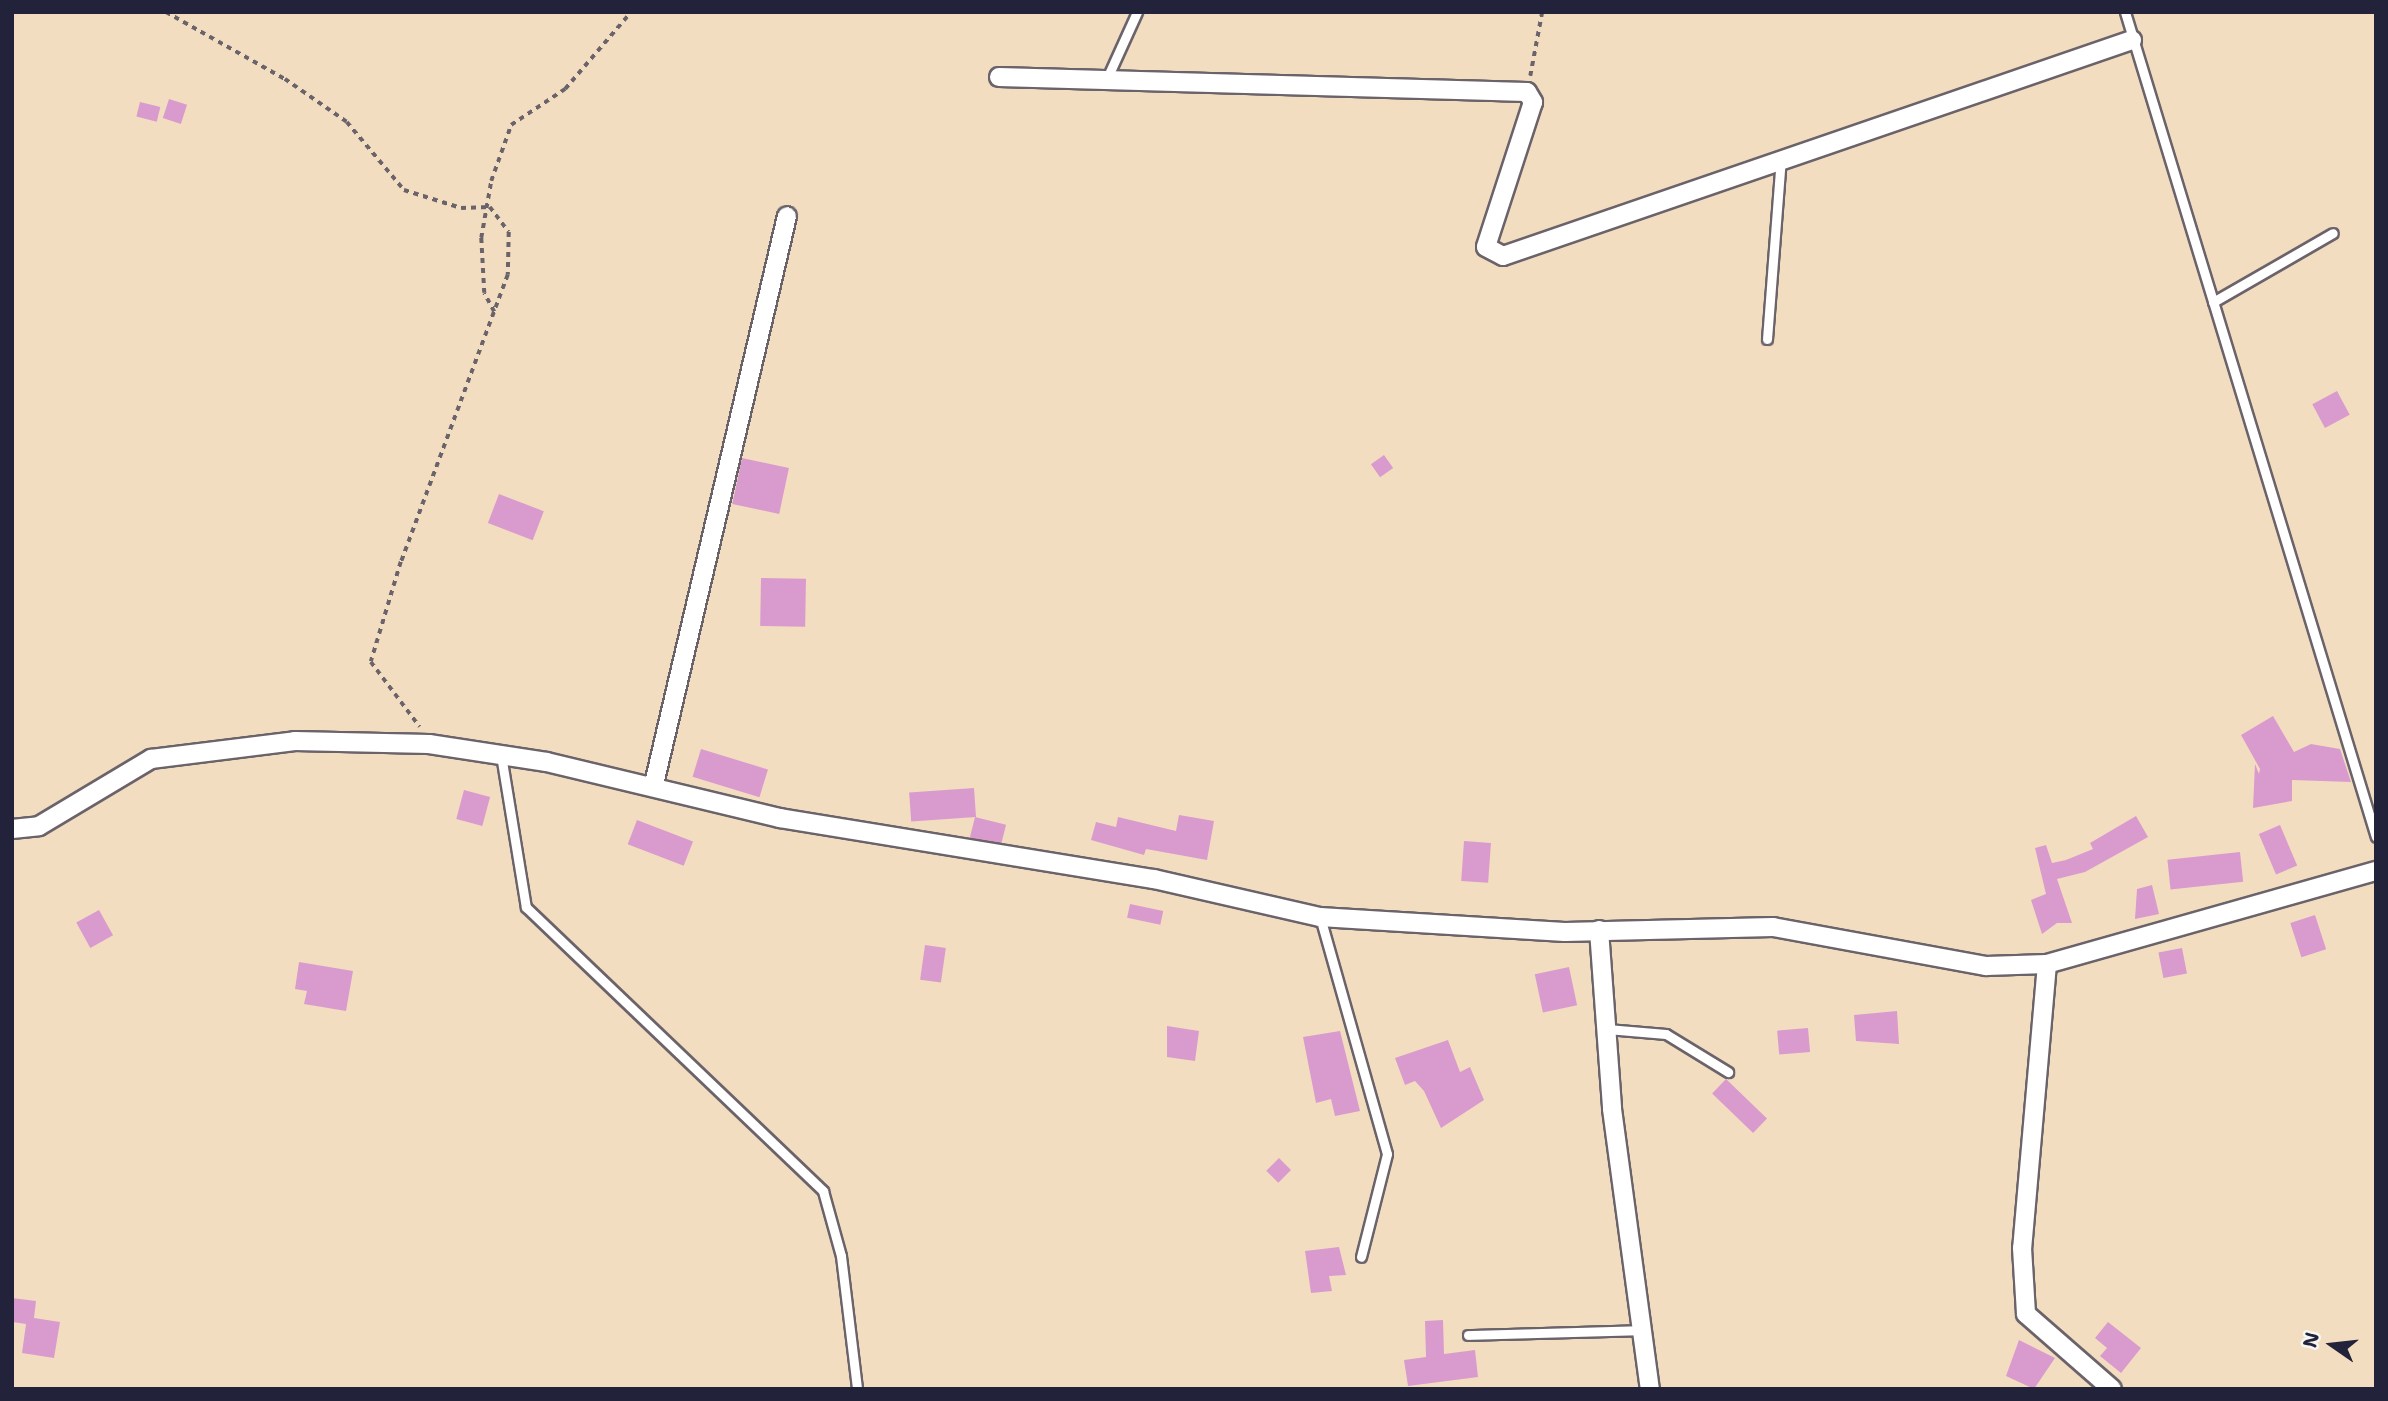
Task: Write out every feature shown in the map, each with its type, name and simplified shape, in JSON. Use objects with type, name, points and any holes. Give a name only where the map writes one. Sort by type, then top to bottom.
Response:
[{"type":"street","points":[[999,77],[1108,76],[1527,92],[1533,102],[1486,247],[1503,256],[2132,40]]},
{"type":"street","points":[[654,785],[787,216]]},
{"type":"street","points":[[12,829],[39,826],[151,759],[295,741],[429,744],[654,785],[780,818],[1154,879],[1320,917],[1445,929],[1773,928],[1986,966],[2047,964],[2376,871]]},
{"type":"street","points":[[1599,930],[1607,1029],[1650,1389]]},
{"type":"street","points":[[2047,964],[2022,1248],[2026,1314],[2112,1389]]},
{"type":"lane","points":[[1108,76],[1137,12]]},
{"type":"lane","points":[[2125,12],[2376,836]]},
{"type":"lane","points":[[1767,339],[1782,158]]},
{"type":"lane","points":[[2213,302],[2333,233]]},
{"type":"lane","points":[[501,755],[526,907],[823,1191],[841,1256],[857,1389]]},
{"type":"lane","points":[[1320,917],[1387,1154],[1361,1257]]},
{"type":"lane","points":[[1607,1029],[1666,1034],[1728,1072]]},
{"type":"lane","points":[[1468,1335],[1642,1330]]},
{"type":"path","points":[[166,12],[285,79],[347,122],[404,190],[461,208],[490,207]]},
{"type":"path","points":[[494,312],[484,293],[481,238],[490,207],[491,181],[511,125],[565,89],[631,12]]},
{"type":"path","points":[[1527,92],[1542,12]]},
{"type":"path","points":[[429,744],[409,704],[371,662],[508,275],[509,232],[490,207]]},
{"type":"building","points":[[169,99],[187,105],[181,124],[163,118]]},
{"type":"building","points":[[140,102],[160,107],[157,122],[136,117]]},
{"type":"building","points":[[2337,391],[2350,415],[2325,428],[2312,404]]},
{"type":"building","points":[[1384,455],[1393,468],[1380,477],[1371,464]]},
{"type":"building","points":[[742,458],[789,468],[779,514],[732,504]]},
{"type":"building","points":[[499,494],[544,511],[533,540],[488,523]]},
{"type":"building","points":[[761,578],[806,579],[805,627],[760,626]]},
{"type":"building","points":[[2273,716],[2294,752],[2311,744],[2340,749],[2351,782],[2292,780],[2292,801],[2253,808],[2255,764],[2259,774],[2260,769],[2241,735]]},
{"type":"building","points":[[701,749],[768,769],[759,797],[693,777]]},
{"type":"building","points":[[974,788],[976,817],[911,821],[909,793]]},
{"type":"building","points":[[464,790],[490,797],[482,826],[456,819]]},
{"type":"building","points":[[1179,815],[1214,821],[1207,860],[1146,849],[1144,855],[1091,840],[1096,822],[1116,827],[1118,817],[1176,831]]},
{"type":"building","points":[[2136,816],[2148,837],[2085,872],[2057,879],[2072,923],[2057,923],[2042,934],[2031,900],[2046,894],[2035,848],[2046,845],[2052,863],[2066,860],[2093,849],[2090,843]]},
{"type":"building","points":[[975,817],[1006,825],[1001,845],[970,837]]},
{"type":"building","points":[[637,820],[693,842],[684,866],[628,844]]},
{"type":"building","points":[[2280,825],[2297,866],[2276,874],[2259,834]]},
{"type":"building","points":[[1464,841],[1491,843],[1488,883],[1461,881]]},
{"type":"building","points":[[2240,852],[2243,882],[2171,889],[2167,860]]},
{"type":"building","points":[[2152,885],[2159,914],[2135,919],[2137,889]]},
{"type":"building","points":[[1130,904],[1163,911],[1160,925],[1127,918]]},
{"type":"building","points":[[99,910],[113,935],[90,948],[76,923]]},
{"type":"building","points":[[2315,915],[2326,949],[2301,957],[2290,923]]},
{"type":"building","points":[[925,945],[946,948],[941,983],[920,980]]},
{"type":"building","points":[[2182,948],[2187,974],[2163,978],[2158,953]]},
{"type":"building","points":[[299,962],[353,971],[346,1011],[304,1004],[307,991],[295,989]]},
{"type":"building","points":[[1569,967],[1577,1005],[1543,1012],[1535,974]]},
{"type":"building","points":[[1897,1011],[1899,1044],[1856,1041],[1854,1015]]},
{"type":"building","points":[[1167,1026],[1199,1031],[1195,1061],[1167,1057]]},
{"type":"building","points":[[1808,1028],[1810,1052],[1779,1055],[1777,1031]]},
{"type":"building","points":[[1340,1031],[1360,1111],[1335,1116],[1331,1099],[1316,1103],[1303,1037]]},
{"type":"building","points":[[1448,1040],[1460,1072],[1470,1067],[1484,1100],[1441,1128],[1424,1091],[1415,1081],[1405,1085],[1395,1058]]},
{"type":"building","points":[[1726,1079],[1767,1119],[1753,1133],[1712,1093]]},
{"type":"building","points":[[1279,1158],[1291,1170],[1278,1183],[1266,1171]]},
{"type":"building","points":[[1339,1247],[1346,1275],[1329,1276],[1332,1291],[1311,1293],[1305,1251]]},
{"type":"building","points":[[12,1298],[36,1301],[34,1318],[60,1322],[54,1358],[22,1353],[26,1324],[12,1322]]},
{"type":"building","points":[[1443,1320],[1444,1354],[1475,1350],[1478,1377],[1408,1386],[1404,1360],[1426,1357],[1425,1321]]},
{"type":"building","points":[[2108,1322],[2141,1348],[2121,1373],[2100,1356],[2107,1348],[2095,1338]]},
{"type":"building","points":[[2019,1340],[2055,1358],[2034,1389],[2006,1376]]}]
